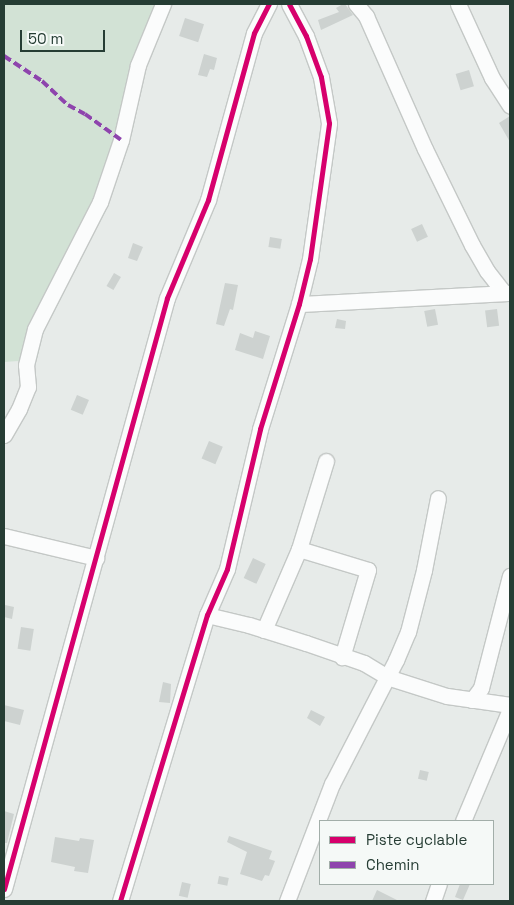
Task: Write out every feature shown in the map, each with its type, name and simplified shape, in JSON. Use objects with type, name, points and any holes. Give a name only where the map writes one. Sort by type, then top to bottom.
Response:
[{"type":"street","points":[[4,435],[19,409],[28,387],[26,365],[35,329],[100,202],[122,140],[138,65],[163,4]]},
{"type":"street","points":[[4,889],[167,298],[208,200],[254,33],[269,4]]},
{"type":"street","points":[[120,901],[207,616],[227,569],[260,430],[299,304],[310,259],[329,123],[321,77],[306,36],[289,4]]},
{"type":"street","points":[[356,4],[366,16],[425,149],[472,245],[487,272],[507,293]]},
{"type":"street","points":[[458,4],[492,78],[510,106]]},
{"type":"street","points":[[299,304],[507,293]]},
{"type":"street","points":[[264,630],[299,549],[326,461]]},
{"type":"street","points":[[287,901],[332,784],[408,632],[424,570],[438,498]]},
{"type":"street","points":[[4,536],[96,558]]},
{"type":"street","points":[[299,549],[368,570],[342,657]]},
{"type":"street","points":[[472,700],[481,688],[510,576]]},
{"type":"street","points":[[207,616],[264,630],[364,663],[387,676],[447,696],[510,705]]},
{"type":"street","points":[[462,820],[510,709]]},
{"type":"street","points":[[433,901],[439,885]]},
{"type":"green space","points":[[4,4],[164,4],[96,220],[34,339],[33,360],[4,362]]},
{"type":"building","points":[[343,4],[353,15],[321,30],[318,20],[339,12],[336,8]]},
{"type":"building","points":[[185,18],[204,24],[198,42],[179,36]]},
{"type":"building","points":[[204,54],[217,58],[214,70],[210,69],[207,77],[198,75]]},
{"type":"building","points":[[469,70],[474,86],[461,90],[456,74]]},
{"type":"building","points":[[510,116],[510,142],[499,123]]},
{"type":"building","points":[[422,224],[428,237],[417,242],[411,229]]},
{"type":"building","points":[[270,237],[282,239],[280,249],[268,247]]},
{"type":"building","points":[[133,243],[143,247],[137,261],[128,258]]},
{"type":"building","points":[[114,273],[121,277],[113,290],[106,286]]},
{"type":"building","points":[[225,283],[238,285],[233,310],[230,309],[224,326],[216,324]]},
{"type":"building","points":[[435,309],[438,325],[427,327],[424,311]]},
{"type":"building","points":[[497,309],[499,326],[487,327],[485,310]]},
{"type":"building","points":[[337,319],[346,321],[345,329],[335,328]]},
{"type":"building","points":[[255,331],[270,336],[263,359],[235,350],[240,333],[253,338]]},
{"type":"building","points":[[77,395],[89,400],[83,415],[71,410]]},
{"type":"building","points":[[209,441],[223,447],[215,464],[202,458]]},
{"type":"building","points":[[253,558],[266,564],[256,584],[244,578]]},
{"type":"building","points":[[5,605],[14,607],[12,619],[4,617]]},
{"type":"building","points":[[21,627],[34,629],[30,651],[18,649]]},
{"type":"building","points":[[163,682],[171,684],[170,703],[159,702]]},
{"type":"building","points":[[4,705],[24,710],[20,725],[4,721]]},
{"type":"building","points":[[311,710],[325,717],[320,726],[307,718]]},
{"type":"building","points":[[420,770],[429,772],[427,781],[418,779]]},
{"type":"building","points":[[4,811],[14,814],[7,843],[4,843]]},
{"type":"building","points":[[229,836],[272,851],[269,859],[275,861],[269,876],[265,875],[262,881],[240,874],[247,852],[227,842]]},
{"type":"building","points":[[55,837],[79,841],[80,838],[94,840],[88,873],[74,871],[75,867],[51,862]]},
{"type":"building","points":[[219,876],[229,878],[227,886],[217,884]]},
{"type":"building","points":[[182,882],[191,884],[188,898],[179,896]]},
{"type":"building","points":[[460,885],[470,885],[463,900],[455,897]]},
{"type":"building","points":[[377,890],[399,901],[372,901]]},
{"type":"marked path","points":[[4,56],[42,81],[68,105],[85,114],[121,140]]},
{"type":"cycle path","points":[[4,889],[167,298],[208,200],[254,33],[269,4]]},
{"type":"cycle path","points":[[120,901],[207,615],[227,569],[260,429],[299,304],[310,259],[329,123],[321,77],[306,36],[289,4]]}]
